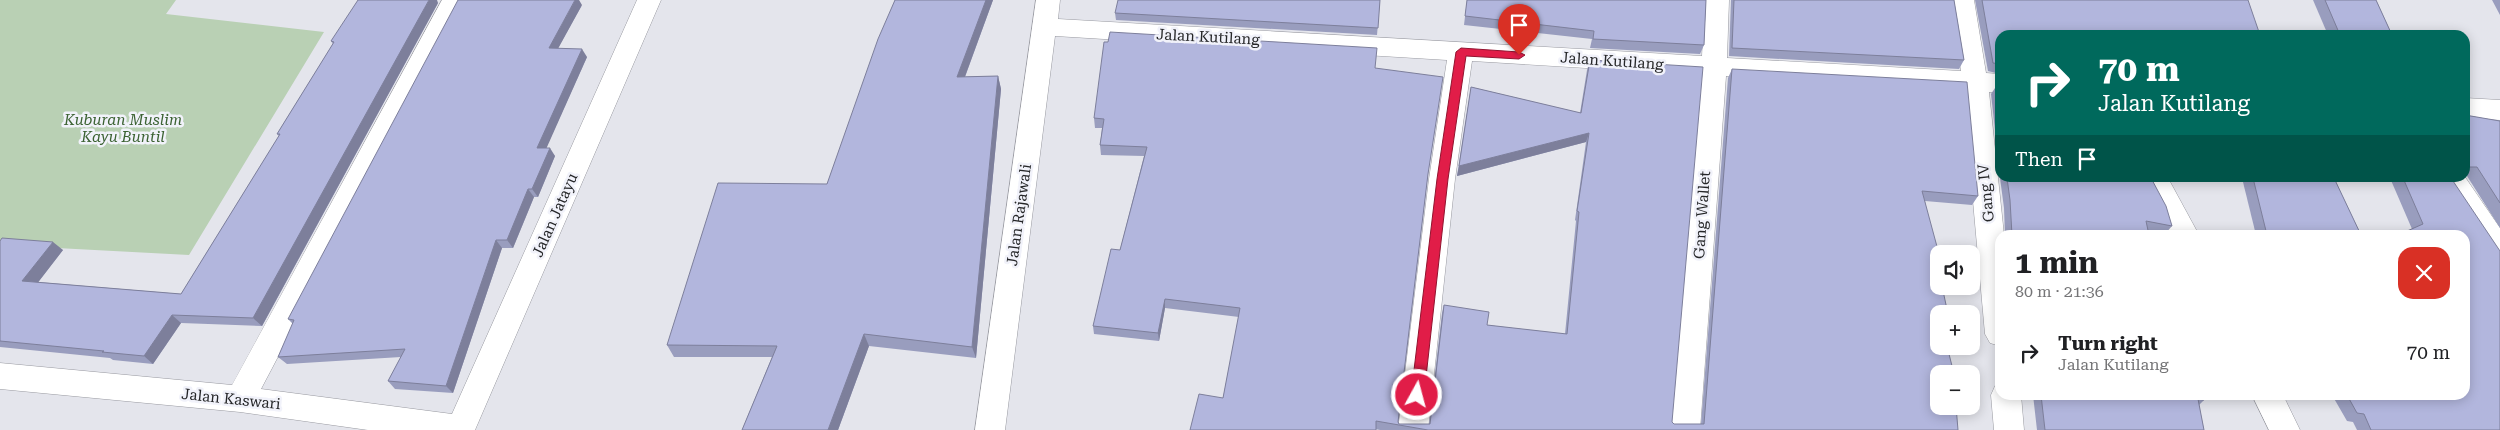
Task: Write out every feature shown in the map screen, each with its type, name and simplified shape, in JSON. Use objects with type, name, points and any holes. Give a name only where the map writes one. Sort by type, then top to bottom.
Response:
[{"type":"street","points":[[240,400],[454,0]]},
{"type":"street","name":"Jalan Jatayu","points":[[460,430],[650,0]]},
{"type":"street","name":"Jalan Rajawali","points":[[990,430],[1048,0]]},
{"type":"street","name":"Gang Wallet","points":[[1686,430],[1714,67],[1717,0]]},
{"type":"street","name":"Gang IV","points":[[1962,0],[1987,82],[1995,237]]},
{"type":"street","name":"Jalan Kutilang","points":[[1045,27],[1987,82]]},
{"type":"street","points":[[1413,430],[1442,179],[1461,52]]},
{"type":"street","points":[[2470,108],[2500,110]]},
{"type":"street","points":[[2157,182],[2182,230]]},
{"type":"street","points":[[2454,182],[2500,250]]},
{"type":"street","name":"Jalan Kaswari","points":[[0,376],[240,400],[460,430]]},
{"type":"street","points":[[2007,400],[2010,430]]},
{"type":"street","points":[[2270,400],[2285,430]]},
{"type":"green space","name":"Kuburan Muslim Kayu Buntil","points":[[0,0],[176,0],[166,14],[324,32],[189,255],[0,245]]},
{"type":"building","points":[[358,0],[429,0],[253,318],[172,315],[144,356],[0,341],[0,241],[2,238],[53,242],[22,281],[181,294],[280,134],[277,134],[334,42],[331,41]]},
{"type":"building","points":[[458,0],[575,0],[549,48],[582,49],[537,148],[550,148],[532,189],[528,189],[507,240],[496,240],[446,386],[388,381],[405,349],[278,357],[294,320],[288,319]]},
{"type":"building","points":[[895,0],[986,0],[957,77],[998,76],[972,347],[864,334],[828,430],[742,430],[777,346],[667,345],[718,183],[827,184],[878,39]]},
{"type":"building","points":[[1118,0],[1380,0],[1378,28],[1115,13]]},
{"type":"building","points":[[1467,0],[1706,0],[1704,45],[1593,39],[1594,31],[1465,16]]},
{"type":"building","points":[[1734,0],[1954,0],[1964,60],[1732,48]]},
{"type":"building","points":[[1982,0],[2248,0],[2258,30],[1995,30],[1995,63],[1993,63]]},
{"type":"building","points":[[2325,0],[2376,0],[2390,30],[2338,30]]},
{"type":"building","points":[[1110,32],[1377,48],[1375,68],[1443,77],[1428,174],[1399,424],[1430,424],[1444,305],[1489,312],[1487,325],[1567,334],[1579,212],[1577,211],[1589,133],[1459,166],[1471,87],[1581,113],[1590,60],[1703,67],[1672,422],[1674,424],[1704,424],[1732,69],[1967,82],[1978,196],[1922,191],[1937,245],[1930,245],[1930,295],[1944,295],[1946,305],[1930,305],[1930,355],[1949,355],[1952,365],[1930,365],[1930,415],[1957,415],[1958,430],[1428,430],[1376,421],[1376,430],[1190,430],[1199,394],[1223,398],[1240,308],[1165,299],[1158,333],[1093,326],[1111,249],[1120,250],[1147,147],[1100,145],[1104,119],[1094,118],[1104,42],[1108,42]]},
{"type":"building","points":[[2470,116],[2500,121],[2500,203],[2477,167],[2470,167]]},
{"type":"building","points":[[2008,182],[2153,182],[2166,206],[2172,226],[2146,221],[2148,230],[2012,230]]},
{"type":"building","points":[[2254,182],[2336,182],[2359,230],[2266,230]]},
{"type":"building","points":[[2405,182],[2454,182],[2500,251],[2500,430],[2371,430],[2364,414],[2357,413],[2350,400],[2470,400],[2470,230],[2409,230],[2423,224]]},
{"type":"building","points":[[2042,400],[2198,400],[2204,430],[2045,430]]},
{"type":"route","points":[[1417,395],[1431,291],[1442,179],[1461,52],[1519,55]]}]
